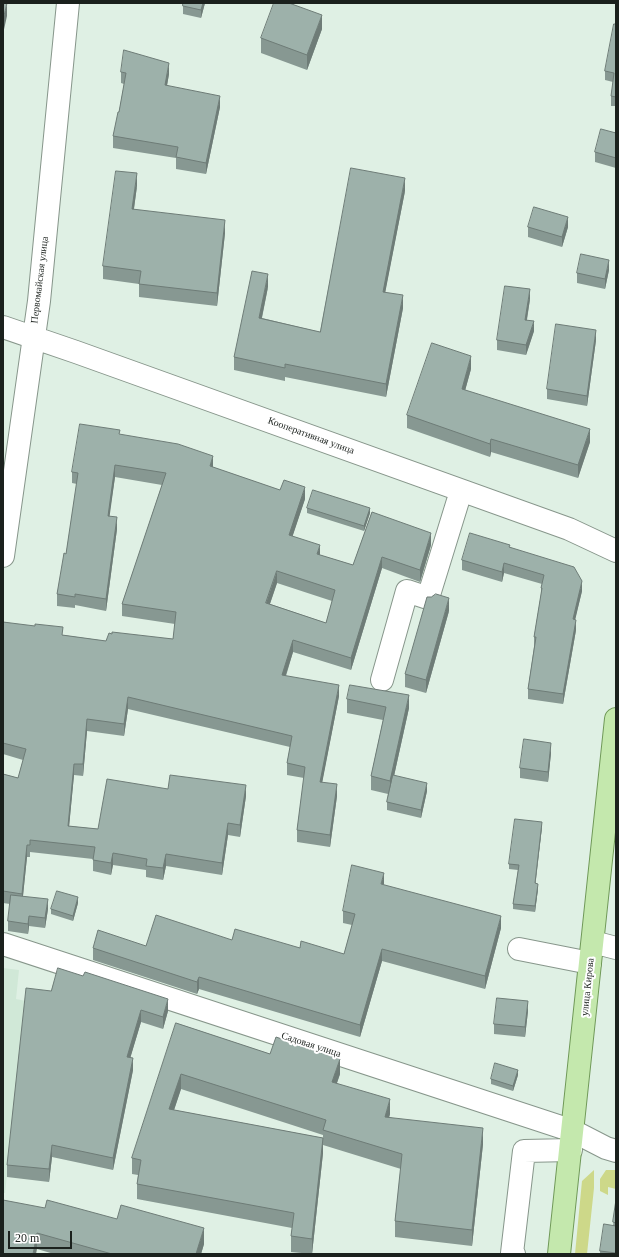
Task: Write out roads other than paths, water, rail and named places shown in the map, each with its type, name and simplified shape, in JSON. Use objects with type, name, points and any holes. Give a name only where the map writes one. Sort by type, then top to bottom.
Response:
[{"type":"main road","name":"улица Кирова","points":[[559,1254],[616,719]]},
{"type":"street","name":"Первомайская улица","points":[[3,556],[39,301],[68,3]]},
{"type":"street","name":"Кооперативная улица","points":[[3,327],[569,529],[616,551]]},
{"type":"street","points":[[382,680],[407,591],[428,598],[462,491]]},
{"type":"street","points":[[593,942],[616,948]]},
{"type":"street","name":"Садовая улица","points":[[3,944],[572,1141],[616,1151]]},
{"type":"street","points":[[519,949],[590,963]]},
{"type":"street","points":[[514,1254],[512,1253],[524,1151],[572,1141]]}]
